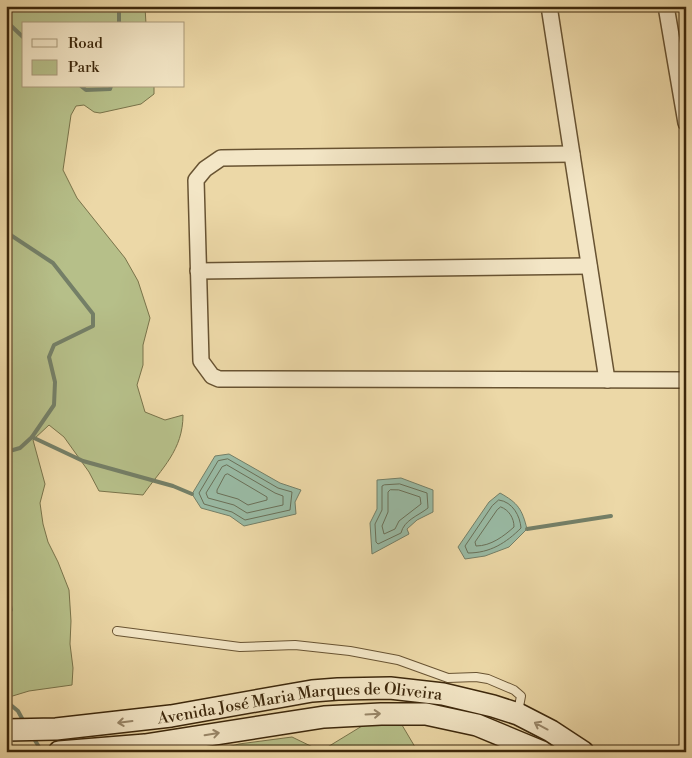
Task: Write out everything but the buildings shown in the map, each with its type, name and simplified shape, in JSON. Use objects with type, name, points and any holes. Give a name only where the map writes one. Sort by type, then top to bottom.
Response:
[{"type":"main road","name":"Avenida José Maria Marques de Oliveira","points":[[22,729],[66,728],[162,717],[312,692],[364,688],[417,690],[468,699],[518,714],[551,731],[583,752]]},
{"type":"main road","name":"Avenida José Maria Marques de Oliveira","points":[[59,752],[145,745],[324,716],[381,714],[426,714],[477,725],[542,752]]},
{"type":"street","points":[[549,6],[607,380]]},
{"type":"street","points":[[666,6],[686,123]]},
{"type":"street","points":[[572,154],[221,158],[205,169],[196,180],[201,361],[212,376],[219,379],[686,380]]},
{"type":"street","points":[[198,271],[589,266]]},
{"type":"lane","points":[[118,631],[240,647],[295,645],[350,651],[398,660],[448,678],[476,677],[488,679],[514,690],[521,696],[518,714]]},
{"type":"green space","points":[[6,6],[145,7],[146,22],[22,22],[22,88],[154,88],[154,94],[141,104],[100,113],[94,112],[84,105],[76,106],[71,115],[63,170],[77,198],[125,258],[138,281],[150,318],[143,345],[143,365],[137,385],[145,412],[165,420],[183,415],[182,427],[170,458],[143,495],[99,491],[89,472],[64,437],[49,425],[33,440],[45,484],[40,503],[43,524],[48,542],[69,590],[70,644],[73,668],[72,685],[29,691],[6,698]]},
{"type":"green space","points":[[385,712],[399,720],[418,752],[209,752],[239,744],[292,737],[321,751]]},
{"type":"water","points":[[229,454],[280,483],[301,490],[295,502],[296,514],[244,526],[230,516],[201,508],[192,494],[215,456]]},
{"type":"water","points":[[401,478],[433,490],[433,512],[417,520],[407,529],[409,534],[372,554],[370,523],[377,509],[377,480]]},
{"type":"water","points":[[500,493],[518,507],[527,529],[509,547],[485,556],[465,559],[458,547],[489,502]]},
{"type":"waterway","points":[[119,6],[119,22]]},
{"type":"waterway","points":[[6,21],[22,36]]},
{"type":"waterway","points":[[84,88],[86,90],[110,88]]},
{"type":"waterway","points":[[6,232],[53,263],[93,314],[93,326],[54,345],[49,357],[55,382],[54,405],[32,437],[20,448],[6,452]]},
{"type":"waterway","points":[[32,437],[83,461],[173,486],[192,494]]},
{"type":"waterway","points":[[527,529],[611,516]]},
{"type":"waterway","points":[[6,588],[11,610],[6,614]]},
{"type":"waterway","points":[[6,701],[18,711],[24,722]]},
{"type":"waterway","points":[[33,737],[42,752]]}]
